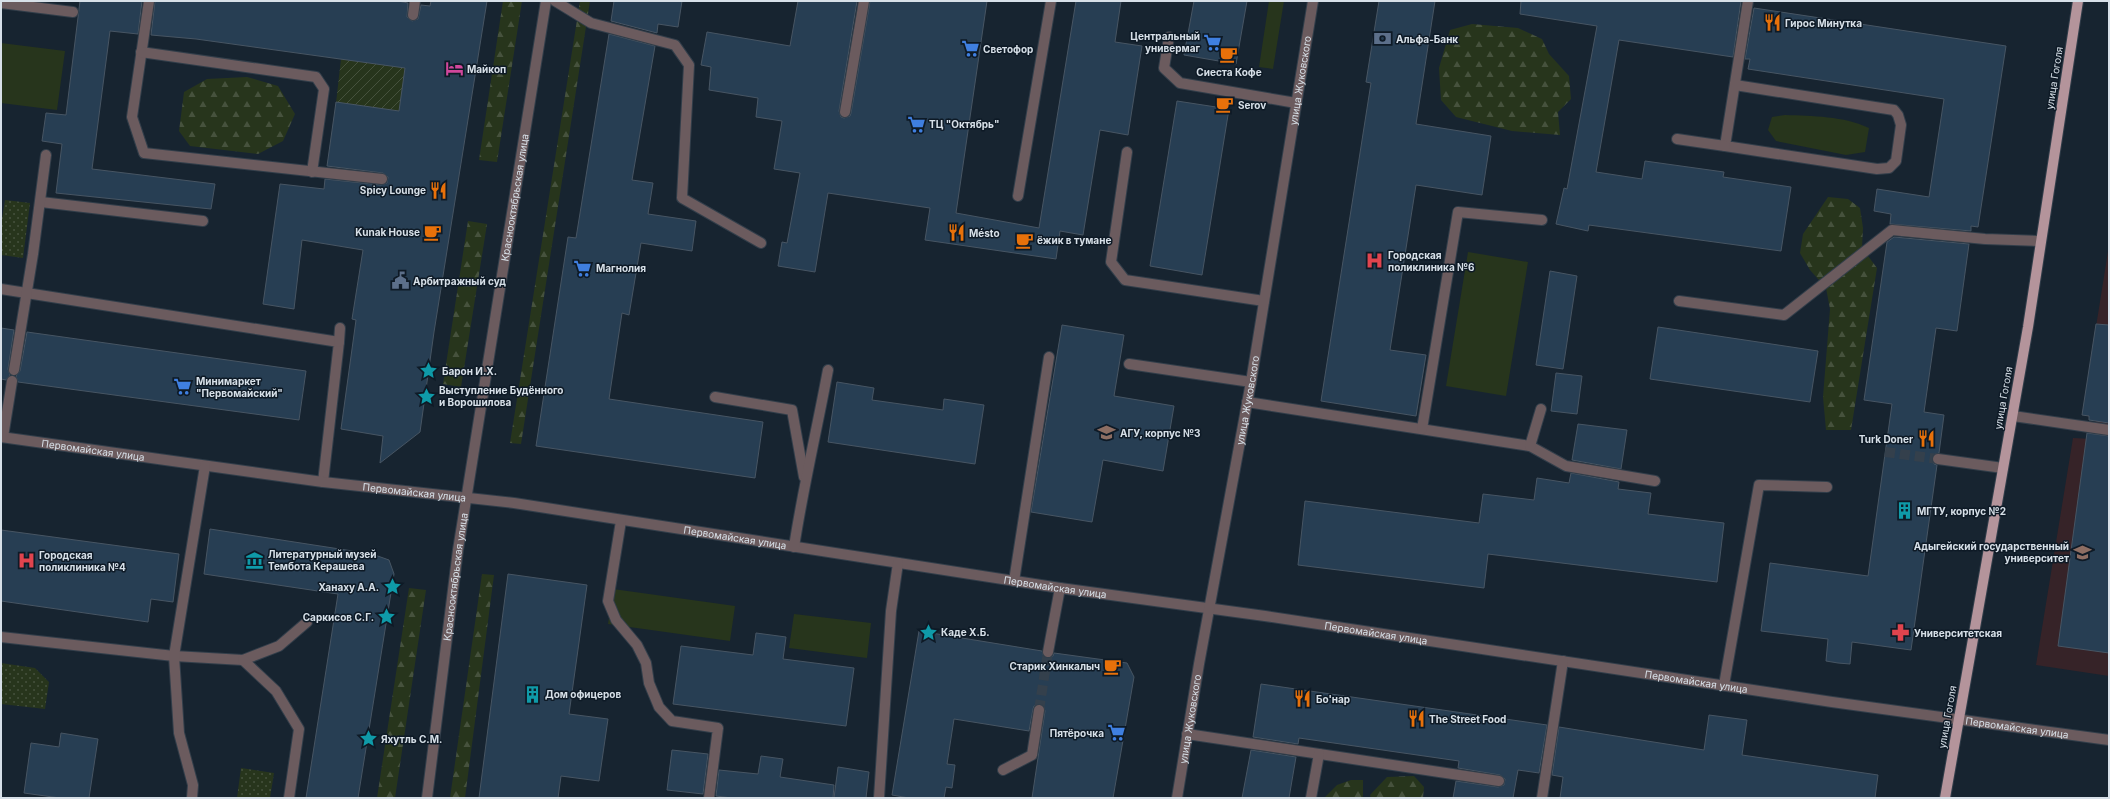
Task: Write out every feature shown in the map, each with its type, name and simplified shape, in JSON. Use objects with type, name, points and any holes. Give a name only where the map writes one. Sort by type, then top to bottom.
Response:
[{"type":"main road","name":"улица Гоголя","points":[[1946,798],[2013,416],[2078,1]]},
{"type":"street","points":[[149,1],[132,117],[144,153],[382,179]]},
{"type":"street","points":[[413,16],[415,1]]},
{"type":"street","name":"Краснооктябрьская улица","points":[[427,798],[458,550],[467,497],[474,440],[546,1]]},
{"type":"street","points":[[555,1],[591,23],[675,45],[689,65],[682,198],[761,243]]},
{"type":"street","points":[[845,112],[864,1]]},
{"type":"street","points":[[1018,196],[1051,1]]},
{"type":"street","name":"улица Жуковского","points":[[1177,798],[1208,609],[1251,382],[1312,1]]},
{"type":"street","points":[[1725,146],[1748,1]]},
{"type":"street","points":[[1,3],[73,12]]},
{"type":"street","points":[[1169,37],[1164,68],[1180,83],[1296,103]]},
{"type":"street","points":[[141,52],[316,77],[324,89],[312,172]]},
{"type":"street","points":[[1677,139],[1877,169],[1889,168],[1896,161],[1901,125],[1898,115],[1894,110],[1735,85]]},
{"type":"street","points":[[1127,152],[1111,262],[1125,280],[1264,301]]},
{"type":"street","points":[[14,370],[41,202],[46,155]]},
{"type":"street","points":[[41,202],[204,221]]},
{"type":"street","points":[[1422,430],[1458,212],[1542,220]]},
{"type":"street","points":[[1679,301],[1784,314],[1892,230],[1985,239],[2040,241]]},
{"type":"street","points":[[1,288],[339,342]]},
{"type":"street","points":[[323,482],[340,328]]},
{"type":"street","points":[[1014,581],[1048,357]]},
{"type":"street","points":[[1129,364],[1251,382]]},
{"type":"street","points":[[794,547],[804,481],[815,440],[828,370]]},
{"type":"street","points":[[2,437],[12,381]]},
{"type":"street","points":[[716,397],[792,410],[804,481]]},
{"type":"street","points":[[1247,402],[1530,446],[1566,466],[1655,481]]},
{"type":"street","points":[[1530,446],[1541,409]]},
{"type":"street","points":[[2013,416],[2109,430]]},
{"type":"street","name":"Первомайская улица","points":[[2,437],[323,482],[467,497],[1060,588],[2109,740]]},
{"type":"street","points":[[1938,459],[2003,468]]},
{"type":"street","points":[[192,798],[193,785],[179,733],[174,656],[206,466]]},
{"type":"street","points":[[1724,685],[1759,485],[1827,487]]},
{"type":"street","points":[[621,521],[608,601],[616,620],[637,645],[646,663],[649,683],[659,707],[672,721],[718,728],[709,798]]},
{"type":"street","points":[[879,798],[891,611],[898,563]]},
{"type":"street","points":[[1048,652],[1060,588]]},
{"type":"street","points":[[1,637],[174,656],[243,660],[279,646],[307,622]]},
{"type":"street","points":[[243,660],[276,690],[299,729],[289,798]]},
{"type":"street","points":[[1542,798],[1562,661]]},
{"type":"street","points":[[1003,770],[1032,755],[1039,710]]},
{"type":"street","points":[[1187,734],[1499,781]]},
{"type":"street","points":[[1311,798],[1319,754]]},
{"type":"shaded area","name":"Адыгейский государственный университет","points":[[2109,245],[2109,676],[2036,665],[2073,438],[2093,439],[2096,418],[2082,415]]},
{"type":"green space","points":[[503,1],[522,1],[497,162],[479,160]]},
{"type":"green space","points":[[580,1],[590,1],[521,444],[510,443]]},
{"type":"green space","points":[[1269,1],[1284,1],[1273,69],[1259,67]]},
{"type":"green space","points":[[1472,24],[1518,28],[1542,39],[1549,54],[1569,76],[1571,99],[1558,112],[1560,135],[1512,131],[1456,117],[1441,100],[1439,68],[1450,30]]},
{"type":"green space","points":[[1,43],[65,51],[57,110],[1,103]]},
{"type":"green space","points":[[341,59],[405,68],[399,111],[336,103]]},
{"type":"green space","points":[[247,77],[278,86],[295,114],[283,141],[258,154],[190,146],[179,131],[184,92],[207,79]]},
{"type":"green space","points":[[1785,115],[1817,116],[1839,119],[1869,128],[1865,152],[1846,155],[1776,141],[1768,130],[1772,117]]},
{"type":"green space","points":[[1828,197],[1848,199],[1860,208],[1863,228],[1862,248],[1877,268],[1851,430],[1826,430],[1823,397],[1830,309],[1826,288],[1810,270],[1800,253],[1803,234]]},
{"type":"green space","points":[[5,200],[30,203],[23,258],[1,255],[1,225]]},
{"type":"green space","points":[[468,221],[487,224],[461,387],[443,384]]},
{"type":"green space","points":[[1468,252],[1528,262],[1506,396],[1446,386]]},
{"type":"green space","points":[[482,574],[494,575],[465,798],[450,798]]},
{"type":"green space","points":[[409,588],[426,590],[395,798],[377,798]]},
{"type":"green space","points":[[613,589],[735,606],[730,641],[608,624]]},
{"type":"green space","points":[[794,614],[871,623],[867,658],[789,648]]},
{"type":"green space","points":[[1,663],[35,668],[49,682],[45,709],[1,704]]},
{"type":"green space","points":[[241,768],[274,773],[270,798],[237,798]]},
{"type":"green space","points":[[1414,776],[1424,787],[1423,798],[1371,798],[1370,795],[1387,777]]},
{"type":"green space","points":[[1351,780],[1363,780],[1363,798],[1324,798],[1337,785]]},
{"type":"building","points":[[80,1],[142,1],[138,34],[110,31],[92,169],[215,184],[211,209],[56,193],[62,144],[42,141],[46,113],[66,115]]},
{"type":"building","points":[[155,1],[398,1],[408,3],[407,17],[412,21],[418,19],[421,5],[430,6],[431,1],[487,1],[434,332],[420,432],[380,463],[383,436],[341,429],[356,320],[352,319],[363,250],[302,240],[294,309],[263,304],[280,184],[324,189],[325,179],[381,185],[387,183],[388,177],[383,173],[327,166],[336,102],[399,111],[405,68],[196,39],[151,35]]},
{"type":"building","points":[[614,1],[682,1],[678,27],[658,24],[657,33],[611,21]]},
{"type":"building","points":[[798,1],[857,1],[839,111],[841,117],[844,118],[850,116],[851,113],[870,1],[987,1],[956,213],[1039,228],[1076,1],[1121,1],[1115,42],[1142,46],[1128,135],[1100,130],[1083,235],[1060,231],[1056,259],[925,240],[930,208],[828,193],[815,272],[778,266],[782,242],[787,243],[800,173],[774,169],[782,121],[756,117],[758,98],[709,90],[711,67],[701,65],[707,32],[790,46]]},
{"type":"building","name":"Центральный универмаг","points":[[1194,1],[1247,1],[1236,64],[1184,55]]},
{"type":"building","points":[[1379,1],[1435,1],[1416,124],[1491,136],[1482,195],[1416,185],[1390,350],[1426,355],[1416,416],[1321,401],[1371,83],[1366,82]]},
{"type":"building","points":[[1521,1],[1741,1],[1733,57],[1619,40],[1596,172],[1642,179],[1645,161],[1724,172],[1723,177],[1791,187],[1781,251],[1589,225],[1588,231],[1556,224],[1564,188],[1567,189],[1597,26],[1520,14]]},
{"type":"building","points":[[1754,8],[2006,46],[1978,227],[1971,226],[1971,231],[1890,224],[1891,214],[1874,211],[1877,189],[1929,197],[1944,99],[1748,69],[1750,59],[1745,59]]},
{"type":"building","points":[[609,34],[655,46],[632,180],[653,183],[648,214],[696,221],[692,251],[641,243],[629,315],[622,313],[609,399],[763,422],[755,478],[536,446],[568,237],[576,238]]},
{"type":"building","points":[[1177,101],[1229,109],[1202,275],[1150,266]]},
{"type":"building","points":[[1894,237],[1969,244],[1957,331],[1936,328],[1924,412],[1944,415],[1939,453],[1933,455],[1932,458],[1934,464],[1937,465],[1911,650],[1852,642],[1850,664],[1838,663],[1826,661],[1828,639],[1761,631],[1770,563],[1868,576],[1892,404],[1864,400],[1887,242]]},
{"type":"building","points":[[1550,271],[1577,276],[1563,369],[1536,365]]},
{"type":"building","points":[[2096,324],[2109,325],[2109,423],[2089,420],[2089,416],[2082,415]]},
{"type":"building","name":"АГУ, корпус №3","points":[[1062,325],[1124,335],[1114,396],[1174,406],[1163,471],[1103,460],[1092,522],[1031,512]]},
{"type":"building","points":[[1658,327],[1818,351],[1810,402],[1650,379]]},
{"type":"building","points":[[1,328],[14,330],[8,369],[10,375],[6,380],[1,379]]},
{"type":"building","points":[[27,332],[306,371],[299,420],[18,382],[16,376],[20,371]]},
{"type":"building","points":[[1556,373],[1582,376],[1577,414],[1551,411]]},
{"type":"building","points":[[837,382],[874,388],[872,400],[943,410],[944,399],[984,405],[975,464],[828,442]]},
{"type":"building","points":[[1578,424],[1627,430],[1621,469],[1572,460]]},
{"type":"building","points":[[2087,433],[2109,436],[2109,653],[2058,646]]},
{"type":"building","points":[[1571,473],[1619,482],[1618,489],[1651,493],[1648,514],[1724,523],[1717,582],[1488,554],[1484,588],[1298,565],[1305,501],[1479,523],[1483,494],[1534,500],[1537,478],[1569,483]]},
{"type":"building","points":[[210,529],[372,554],[389,560],[394,574],[358,798],[306,798],[338,594],[204,574]]},
{"type":"building","points":[[1,530],[179,554],[173,602],[151,599],[148,622],[1,601]]},
{"type":"building","name":"Дом офицеров","points":[[508,574],[587,585],[569,714],[608,719],[599,781],[561,776],[558,798],[479,798]]},
{"type":"building","points":[[919,631],[1042,651],[1044,657],[1047,658],[1053,656],[1054,653],[1127,663],[1134,677],[1113,798],[1032,798],[1045,711],[1043,705],[1040,704],[1034,706],[1029,731],[954,719],[947,764],[955,765],[952,788],[946,787],[944,798],[909,798],[892,795]]},
{"type":"building","points":[[756,633],[786,637],[783,659],[854,668],[846,726],[673,704],[681,646],[753,655]]},
{"type":"building","points":[[1261,684],[1547,725],[1539,773],[1518,770],[1513,798],[1453,798],[1456,781],[1498,787],[1504,785],[1505,779],[1500,775],[1458,768],[1459,761],[1299,738],[1298,744],[1253,737]]},
{"type":"building","points":[[1709,715],[1747,720],[1742,755],[1878,775],[1875,798],[1560,798],[1563,777],[1552,775],[1559,727],[1704,750]]},
{"type":"building","points":[[61,733],[98,739],[89,798],[60,798],[24,793],[31,743],[59,747]]},
{"type":"building","points":[[672,750],[708,754],[703,794],[667,790]]},
{"type":"building","points":[[1251,750],[1296,757],[1289,798],[1242,798]]},
{"type":"building","points":[[761,756],[783,759],[780,777],[834,785],[833,798],[732,798],[716,796],[719,770],[758,774]]},
{"type":"building","points":[[838,767],[869,772],[866,798],[834,798]]},
{"type":"tunnel","points":[[1885,452],[1938,459]]},
{"type":"tunnel","points":[[1039,710],[1048,652]]},
{"type":"place","name":"Гирос Минутка","points":[[1772,23]]},
{"type":"place","name":"Альфа-Банк","points":[[1383,39]]},
{"type":"place","name":"Центральный универмаг","points":[[1213,42]]},
{"type":"place","name":"Светофор","points":[[970,49]]},
{"type":"place","name":"Сиеста Кофе","points":[[1229,55]]},
{"type":"place","name":"Майкоп","points":[[454,69]]},
{"type":"place","name":"Serov","points":[[1225,105]]},
{"type":"place","name":"ТЦ \"Октябрь\"","points":[[916,124]]},
{"type":"place","name":"Spicy Lounge","points":[[439,190]]},
{"type":"place","name":"Kunak House","points":[[433,232]]},
{"type":"place","name":"Mésto","points":[[956,233]]},
{"type":"place","name":"ёжик в тумане","points":[[1024,240]]},
{"type":"place","name":"Городская поликлиника №6","points":[[1375,261]]},
{"type":"place","name":"Магнолия","points":[[583,268]]},
{"type":"place","name":"Арбитражный суд","points":[[400,281]]},
{"type":"place","name":"Барон И.Х.","points":[[429,371]]},
{"type":"place","name":"Минимаркет \"Первомайский\"","points":[[183,387]]},
{"type":"place","name":"Выступление Будённого и Ворошилова","points":[[426,396]]},
{"type":"place","name":"АГУ, корпус №3","points":[[1107,433]]},
{"type":"place","name":"Turk Doner","points":[[1926,439]]},
{"type":"place","name":"МГТУ, корпус №2","points":[[1904,511]]},
{"type":"place","name":"Адыгейский государственный университет","points":[[2082,552]]},
{"type":"place","name":"Литературный музей Тембота Керашева","points":[[255,560]]},
{"type":"place","name":"Городская поликлиника №4","points":[[26,561]]},
{"type":"place","name":"Ханаху А.А.","points":[[392,587]]},
{"type":"place","name":"Саркисов С.Г.","points":[[387,617]]},
{"type":"place","name":"Каде Х.Б.","points":[[928,632]]},
{"type":"place","name":"Университетская","points":[[1901,633]]},
{"type":"place","name":"Старик Хинкалыч","points":[[1113,666]]},
{"type":"place","name":"Дом офицеров","points":[[532,694]]},
{"type":"place","name":"Бо'нар","points":[[1303,699]]},
{"type":"place","name":"The Street Food","points":[[1416,719]]},
{"type":"place","name":"Пятёрочка","points":[[1117,733]]},
{"type":"place","name":"Яхутль С.М.","points":[[368,739]]}]
